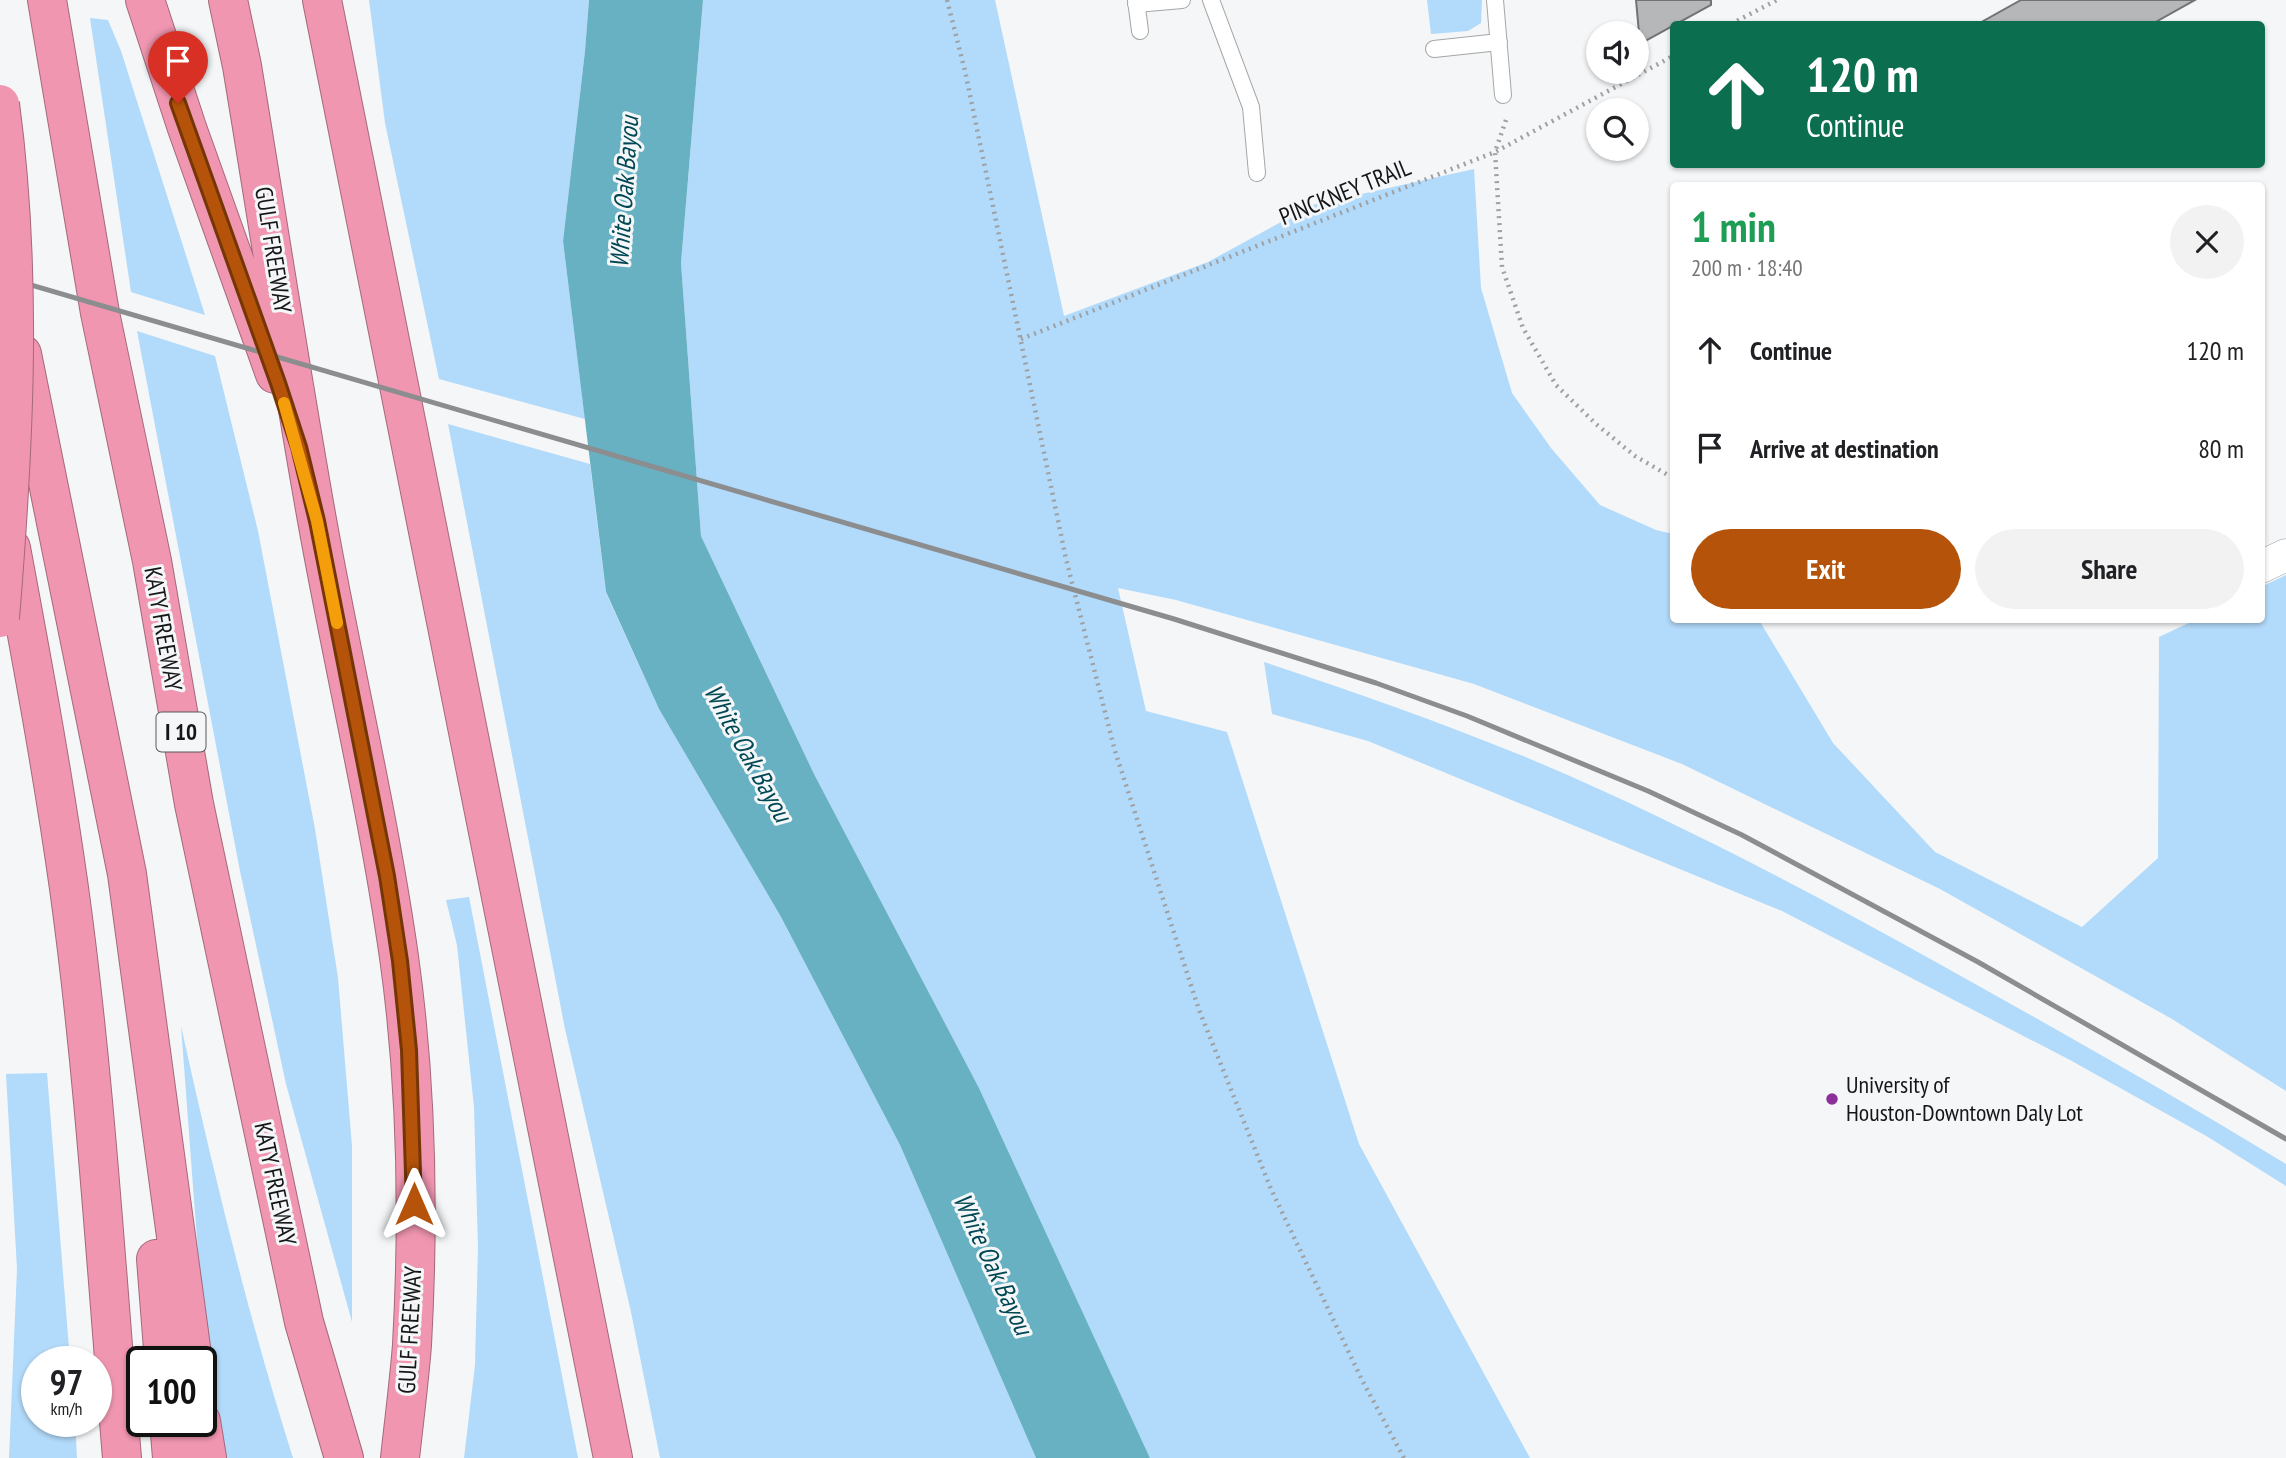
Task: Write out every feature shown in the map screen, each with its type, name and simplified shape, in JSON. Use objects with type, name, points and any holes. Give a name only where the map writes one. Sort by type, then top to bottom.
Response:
[{"type":"highway","name":"KATY FREEWAY","points":[[47,0],[100,313],[152,561],[194,804],[304,1322],[344,1458]]},
{"type":"highway","points":[[145,0],[187,128],[278,383],[299,447],[317,521]]},
{"type":"highway","name":"GULF FREEWAY","points":[[228,0],[242,66],[317,521],[387,876],[400,961],[409,1050],[414,1153],[412,1347],[400,1458]]},
{"type":"highway","points":[[323,0],[613,1458]]},
{"type":"highway","points":[[0,104],[5,139],[15,308],[12,471],[0,618]]},
{"type":"highway","points":[[0,238],[127,874],[191,1346]]},
{"type":"highway","points":[[0,491],[45,729],[69,890],[88,1052],[122,1458]]},
{"type":"highway","points":[[144,998],[163,1346]]},
{"type":"highway","points":[[170,1437],[172,1458]]},
{"type":"highway","points":[[204,1437],[207,1458]]},
{"type":"street","points":[[2265,565],[2286,555]]},
{"type":"lane","points":[[1140,32],[1136,2],[1182,0]]},
{"type":"lane","points":[[1211,0],[1251,107],[1257,173]]},
{"type":"lane","points":[[1495,0],[1503,95]]},
{"type":"lane","points":[[1434,49],[1499,42]]},
{"type":"path","points":[[947,0],[965,71],[1066,559],[1115,751],[1199,1010],[1271,1189],[1362,1380],[1404,1458]]},
{"type":"path","points":[[1737,21],[1777,0]]},
{"type":"path","name":"PINCKNEY TRAIL","points":[[1021,339],[1495,152],[1670,58]]},
{"type":"path","points":[[1503,95],[1506,123],[1495,152],[1502,267],[1523,328],[1556,385],[1596,424],[1635,456],[1670,476]]},
{"type":"shaded area","points":[[369,0],[589,0],[563,241],[585,419],[439,379],[385,123]]},
{"type":"shaded area","points":[[703,0],[995,0],[1064,316],[1208,262],[1312,205],[1474,169],[1481,288],[1512,393],[1551,448],[1600,505],[1656,530],[1670,533],[1670,623],[1761,623],[1833,743],[1935,852],[2082,927],[2158,858],[2159,637],[2189,623],[2265,623],[2265,585],[2286,575],[2286,1091],[2172,1019],[1940,889],[1682,764],[1474,684],[1176,600],[1118,588],[1146,711],[1227,732],[1359,1144],[1530,1458],[1150,1458],[979,1088],[814,774],[701,536],[681,263]]},
{"type":"shaded area","points":[[1427,0],[1482,0],[1481,23],[1468,31],[1431,34]]},
{"type":"shaded area","points":[[90,18],[108,20],[121,51],[205,315],[131,292]]},
{"type":"shaded area","points":[[137,331],[215,356],[258,531],[315,829],[338,978],[352,1146],[352,1322],[286,1084],[240,871]]},
{"type":"shaded area","points":[[448,424],[590,464],[606,593],[659,709],[781,917],[900,1145],[1036,1458],[660,1458],[631,1312],[565,1029]]},
{"type":"shaded area","points":[[1264,662],[1523,756],[1630,803],[1736,855],[1943,966],[2244,1138],[2286,1164],[2286,1186],[2208,1137],[2070,1060],[1782,911],[1368,741],[1272,714]]},
{"type":"shaded area","points":[[469,897],[578,1458],[464,1458],[475,1365],[478,1247],[474,1107],[457,945],[446,900]]},
{"type":"shaded area","points":[[181,1026],[232,1243],[293,1458],[223,1458],[217,1415],[217,1346],[208,1346],[202,1306]]},
{"type":"shaded area","points":[[47,1073],[69,1346],[21,1346],[21,1437],[76,1437],[77,1458],[9,1458],[17,1269],[6,1074]]},
{"type":"water","name":"White Oak Bayou","points":[[589,0],[703,0],[681,263],[701,536],[814,774],[979,1088],[1150,1458],[1036,1458],[900,1145],[781,917],[659,709],[606,592],[563,241]]},
{"type":"building","points":[[1636,0],[1711,0],[1711,5],[1682,21],[1670,21],[1670,28],[1649,39],[1649,21],[1638,21]]},
{"type":"building","points":[[2021,0],[2195,0],[2157,21],[1983,21]]},
{"type":"railway","points":[[0,276],[1174,619],[1376,683],[1467,716],[1648,791],[1742,835],[1978,962],[2286,1139]]},
{"type":"slow traffic","points":[[284,403],[299,447],[317,521],[337,623]]},
{"type":"place","name":"University of Houston-Downtown Daly Lot","points":[[1832,1099]]},
{"type":"route","points":[[178,103],[278,383],[299,447],[317,521],[387,876],[400,961],[409,1050],[414,1204]]}]
